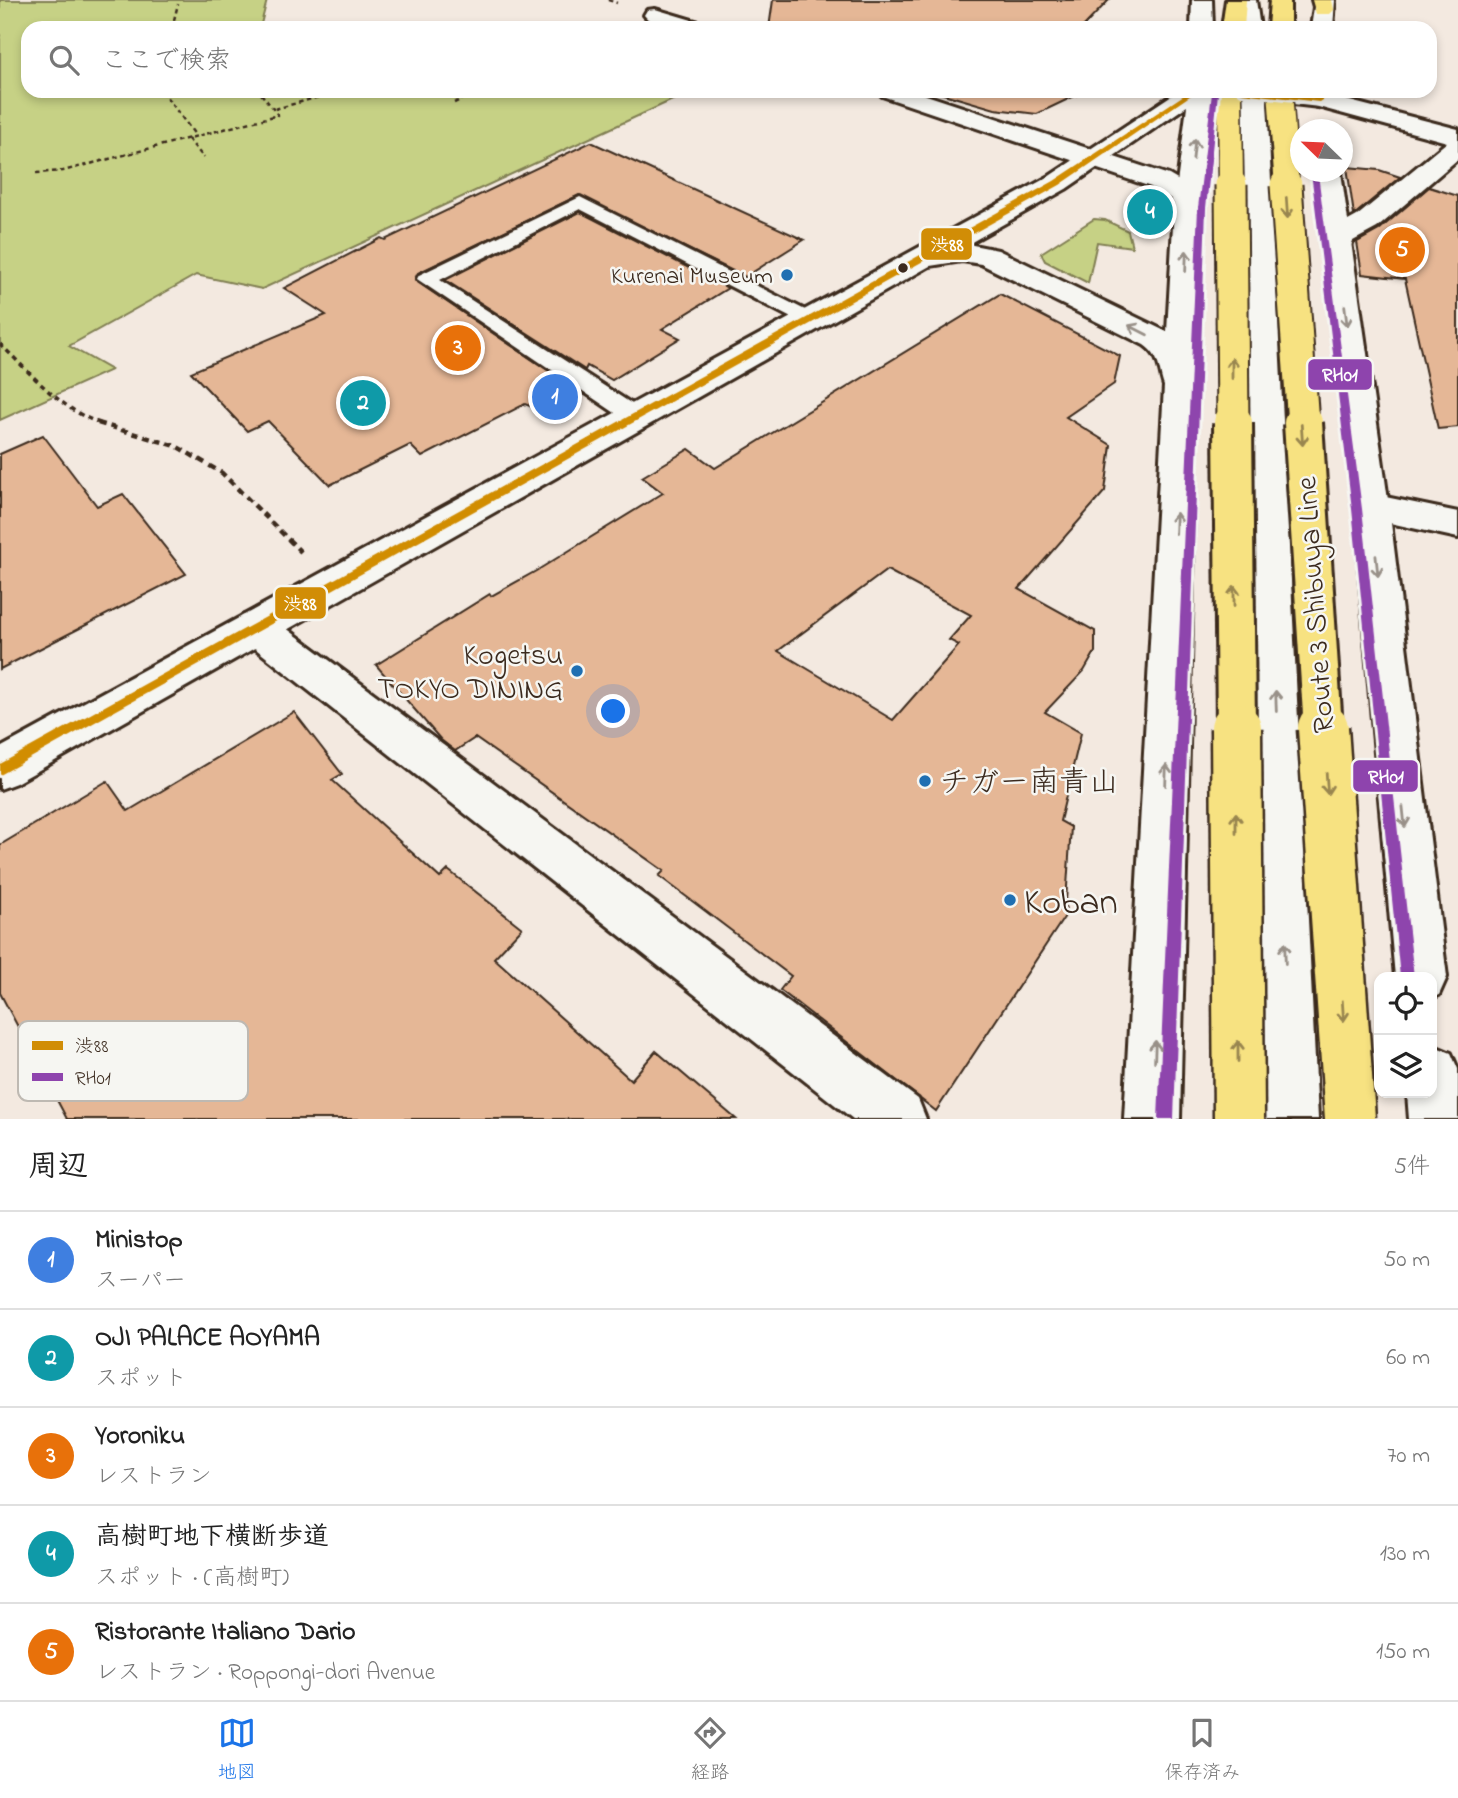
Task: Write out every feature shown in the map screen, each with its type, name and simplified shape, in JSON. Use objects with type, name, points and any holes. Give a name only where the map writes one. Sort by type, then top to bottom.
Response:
[{"type":"highway","points":[[1234,21],[1236,0]]},
{"type":"highway","points":[[1279,21],[1280,0]]},
{"type":"highway","points":[[1239,1119],[1253,98]]},
{"type":"highway","name":"Route 3 Shibuya Line","points":[[1254,98],[1350,1119]]},
{"type":"main road","points":[[672,21],[654,15],[684,0]]},
{"type":"main road","points":[[1202,0],[1202,21]]},
{"type":"main road","points":[[1246,0],[1248,21]]},
{"type":"main road","points":[[912,98],[1096,158],[1176,188],[1186,196],[1188,207]]},
{"type":"main road","points":[[0,771],[1057,183],[1184,98]]},
{"type":"main road","points":[[1152,1119],[1188,207],[1200,98]]},
{"type":"main road","points":[[1253,98],[1290,1119]]},
{"type":"main road","points":[[1320,98],[1322,119]]},
{"type":"main road","points":[[1326,98],[1458,137]]},
{"type":"main road","points":[[1337,248],[1340,237],[1367,222],[1458,146]]},
{"type":"main road","points":[[1329,182],[1371,507],[1421,972]]},
{"type":"main road","points":[[810,320],[907,269],[940,255],[962,252],[988,256],[1166,345],[1177,362],[1180,402]]},
{"type":"main road","points":[[1371,507],[1458,525]]},
{"type":"main road","points":[[256,627],[898,1119]]},
{"type":"main road","points":[[1435,1098],[1437,1119]]},
{"type":"lane","points":[[635,416],[426,279],[580,202],[810,320]]},
{"type":"path","points":[[174,21],[178,4]]},
{"type":"path","points":[[167,98],[197,136]]},
{"type":"path","points":[[36,173],[63,171],[278,115],[265,98]]},
{"type":"path","points":[[275,109],[315,98]]},
{"type":"path","points":[[454,103],[464,98]]},
{"type":"path","points":[[188,139],[204,158]]},
{"type":"path","points":[[0,344],[65,405],[85,419],[176,446],[222,473],[334,584]]},
{"type":"green space","points":[[0,0],[267,0],[262,21],[21,21],[21,98],[677,98],[262,289],[196,275],[69,346],[111,370],[0,420]]},
{"type":"green space","points":[[1094,219],[1105,220],[1128,231],[1132,247],[1097,242],[1088,283],[1045,261],[1041,253]]},
{"type":"building","points":[[773,0],[1109,0],[1089,21],[770,21]]},
{"type":"building","points":[[957,98],[1070,98],[1037,114],[995,109]]},
{"type":"building","points":[[591,142],[804,240],[745,277],[579,195],[418,273],[416,281],[574,388],[566,402],[547,413],[525,404],[422,457],[410,445],[330,485],[268,421],[247,431],[191,372],[326,315],[284,288],[381,238],[385,240]]},
{"type":"building","points":[[1353,168],[1379,170],[1400,177],[1354,215],[1349,182],[1353,182]]},
{"type":"building","points":[[1429,187],[1458,196],[1458,427],[1438,429],[1405,279],[1362,274],[1357,242],[1379,230]]},
{"type":"building","points":[[580,212],[728,288],[662,329],[680,338],[612,380],[587,366],[585,370],[445,280]]},
{"type":"building","points":[[1000,294],[1120,356],[1114,384],[1066,417],[1111,445],[1105,491],[1019,589],[1095,631],[1095,652],[1084,671],[1045,712],[1081,733],[1060,821],[1071,827],[1065,916],[936,1111],[780,990],[791,976],[659,876],[664,871],[475,738],[455,751],[441,740],[376,665],[490,594],[491,596],[536,571],[663,493],[642,477],[689,449],[715,468]],"holes":[[[887,570],[971,615],[949,640],[959,645],[893,720],[778,651]]]},
{"type":"building","points":[[43,435],[97,506],[123,494],[186,574],[0,669],[0,454]]},
{"type":"building","points":[[294,712],[342,774],[332,780],[440,878],[448,870],[522,928],[494,958],[631,1080],[656,1051],[736,1119],[67,1119],[57,1101],[248,1101],[248,1021],[18,1021],[18,1027],[0,993],[0,845],[107,781],[128,811]]},
{"type":"transit line","name":"渋88","points":[[0,770],[1057,183],[1184,98]]},
{"type":"transit line","name":"RH01","points":[[1166,1119],[1202,208],[1214,98]]},
{"type":"transit line","name":"渋88","points":[[1302,98],[1319,98]]},
{"type":"transit line","name":"RH01","points":[[1315,182],[1357,509],[1406,972]]},
{"type":"place","name":"高樹町地下横断歩道","points":[[1150,212]]},
{"type":"place","name":"Ristorante Italiano Dario","points":[[1402,250]]},
{"type":"place","name":"Kurenai Museum","points":[[787,275]]},
{"type":"place","name":"Yoroniku","points":[[458,348]]},
{"type":"place","name":"Ministop","points":[[555,397]]},
{"type":"place","name":"OJI PALACE AOYAMA","points":[[363,403]]},
{"type":"place","name":"Kogetsu TOKYO DINING","points":[[577,671]]},
{"type":"place","name":"チガー南青山","points":[[925,781]]},
{"type":"place","name":"Koban","points":[[1010,900]]}]
